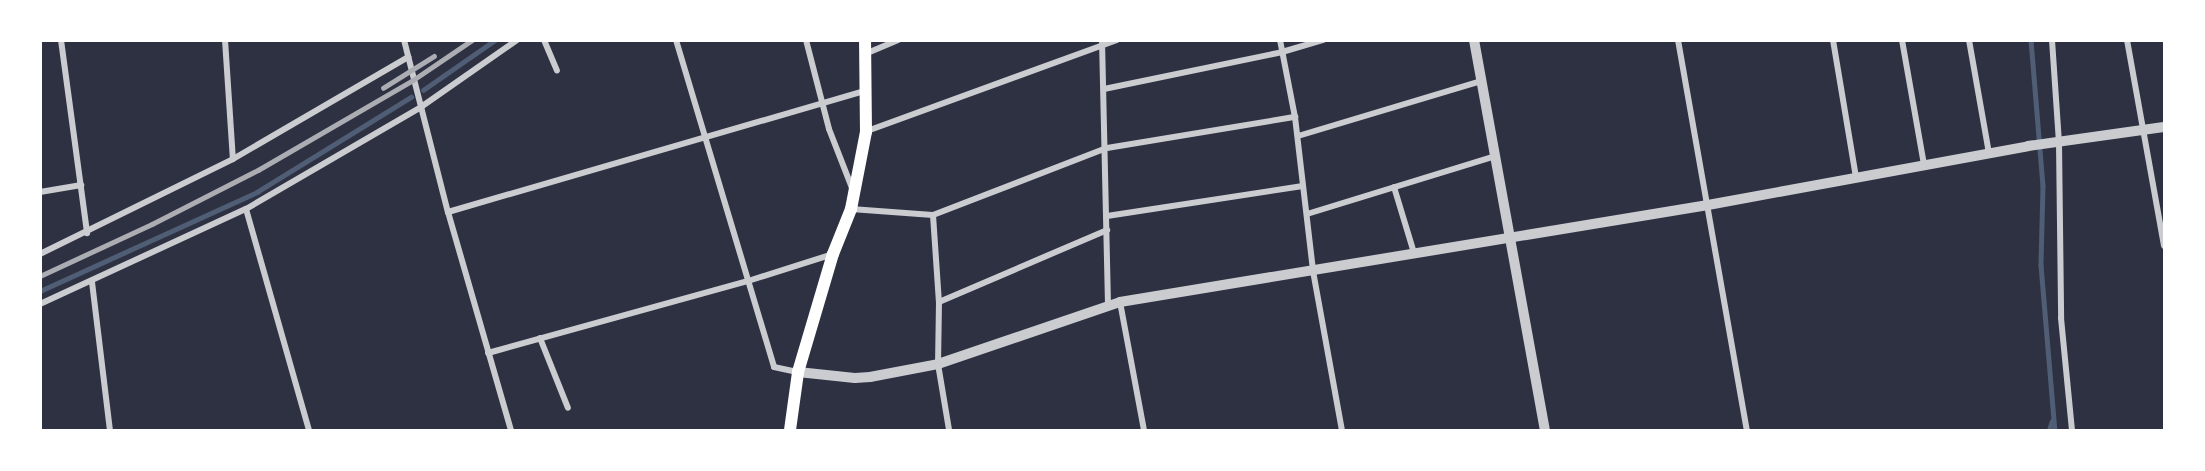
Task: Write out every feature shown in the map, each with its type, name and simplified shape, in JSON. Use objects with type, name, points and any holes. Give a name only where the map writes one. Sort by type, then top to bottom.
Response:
[{"type":"main road","points":[[790,430],[798,372],[833,254],[851,209],[866,132],[865,40]]},
{"type":"street","points":[[61,40],[87,233]]},
{"type":"street","points":[[225,40],[233,159]]},
{"type":"street","points":[[404,40],[448,212],[511,430]]},
{"type":"street","points":[[40,304],[246,209],[421,107],[517,40]]},
{"type":"street","points":[[544,40],[557,70]]},
{"type":"street","points":[[676,40],[774,367],[855,378],[938,364],[1120,302],[1509,236],[1708,205],[2028,146],[2164,128]]},
{"type":"street","points":[[806,40],[829,129],[854,193]]},
{"type":"street","points":[[865,54],[898,40]]},
{"type":"street","points":[[866,132],[1117,40]]},
{"type":"street","points":[[1280,40],[1298,136],[1313,271],[1342,430]]},
{"type":"street","points":[[1104,89],[1282,52],[1323,40]]},
{"type":"street","points":[[1474,40],[1545,430]]},
{"type":"street","points":[[1678,40],[1747,430]]},
{"type":"street","points":[[1833,40],[1856,177]]},
{"type":"street","points":[[1902,40],[1924,165]]},
{"type":"street","points":[[1969,40],[1989,153]]},
{"type":"street","points":[[2052,40],[2061,318],[2072,430]]},
{"type":"street","points":[[2127,40],[2164,246]]},
{"type":"street","points":[[1102,44],[1107,148],[1108,306]]},
{"type":"street","points":[[40,254],[87,233],[233,159],[408,57]]},
{"type":"street","points":[[1298,136],[1481,81]]},
{"type":"street","points":[[448,212],[865,91]]},
{"type":"street","points":[[851,209],[933,215],[1107,148],[1295,117]]},
{"type":"street","points":[[1307,214],[1495,156]]},
{"type":"street","points":[[40,192],[81,185]]},
{"type":"street","points":[[1107,216],[1303,186]]},
{"type":"street","points":[[1394,187],[1414,253]]},
{"type":"street","points":[[246,209],[309,430]]},
{"type":"street","points":[[933,215],[939,302],[938,364],[950,430]]},
{"type":"street","points":[[939,302],[1107,230]]},
{"type":"street","points":[[488,353],[748,281],[833,254]]},
{"type":"street","points":[[92,282],[110,430]]},
{"type":"street","points":[[1120,302],[1144,430]]},
{"type":"street","points":[[540,338],[568,408]]},
{"type":"waterway","points":[[423,90],[495,40]]},
{"type":"waterway","points":[[2031,40],[2043,186],[2041,265],[2055,430]]},
{"type":"waterway","points":[[40,291],[257,192],[411,97]]},
{"type":"waterway","points":[[2049,430],[2052,421]]},
{"type":"railway","points":[[40,276],[152,224],[258,170],[413,80],[472,40]]},
{"type":"railway","points":[[383,88],[434,56]]}]
